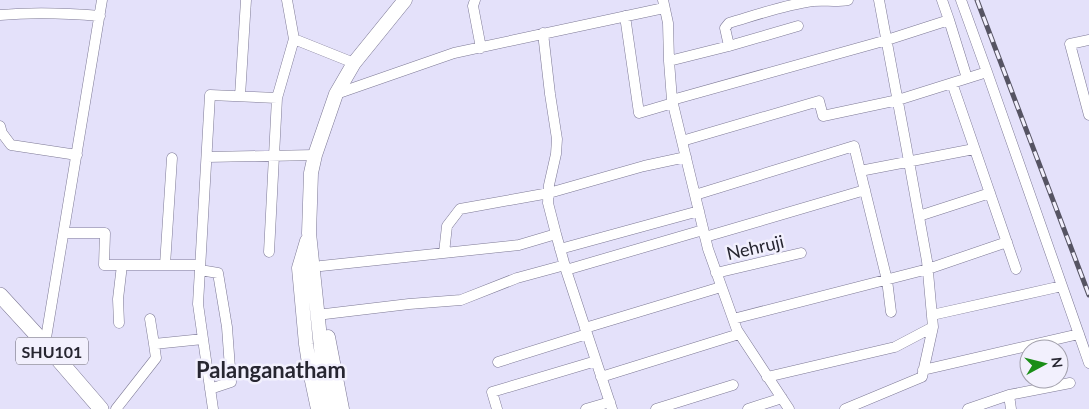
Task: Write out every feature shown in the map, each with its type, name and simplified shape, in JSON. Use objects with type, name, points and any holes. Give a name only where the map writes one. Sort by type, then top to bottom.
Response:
[{"type":"main road","name":"SHU101","points":[[0,295],[101,409]]},
{"type":"street","points":[[45,344],[102,0]]},
{"type":"street","points":[[240,96],[246,0]]},
{"type":"street","points":[[269,252],[277,98],[294,39],[287,0]]},
{"type":"street","points":[[328,409],[309,233],[311,173],[315,155],[336,94],[354,63],[405,0]]},
{"type":"street","points":[[475,0],[473,6],[480,48]]},
{"type":"street","points":[[729,46],[726,28],[729,23],[812,1],[839,2],[848,0]]},
{"type":"street","points":[[845,409],[922,377],[933,327],[928,269],[879,0]]},
{"type":"street","points":[[942,0],[967,78]]},
{"type":"street","points":[[960,0],[1089,363]]},
{"type":"street","points":[[336,94],[454,53],[624,16],[663,4],[668,23],[672,101],[704,234],[716,273],[738,332],[789,409]]},
{"type":"street","points":[[0,16],[57,12],[100,16]]},
{"type":"street","points":[[624,16],[639,113],[672,101],[887,40],[949,20]]},
{"type":"street","points":[[669,61],[798,26]]},
{"type":"street","points":[[543,33],[557,139],[556,154],[549,185],[548,203],[560,249],[611,406],[586,409]]},
{"type":"street","points":[[294,39],[354,63]]},
{"type":"street","points":[[1089,40],[1070,44],[1087,97],[1089,115]]},
{"type":"street","points":[[682,141],[819,102],[824,116],[898,100],[987,72]]},
{"type":"street","points":[[952,83],[1016,269]]},
{"type":"street","points":[[213,409],[198,304],[210,95],[277,98]]},
{"type":"street","points":[[0,126],[2,133],[11,145]]},
{"type":"street","points":[[0,145],[77,155]]},
{"type":"street","points":[[695,195],[854,146],[887,280],[890,312]]},
{"type":"street","points":[[860,171],[974,149]]},
{"type":"street","points":[[206,157],[315,155]]},
{"type":"street","points":[[444,253],[447,226],[460,209],[549,194],[644,166],[686,157]]},
{"type":"street","points":[[165,265],[172,158]]},
{"type":"street","points":[[325,314],[461,300],[517,278],[704,234],[865,190]]},
{"type":"street","points":[[919,216],[990,193]]},
{"type":"street","points":[[560,249],[699,211]]},
{"type":"street","points":[[64,233],[105,233],[104,265],[165,265],[200,268],[218,273],[227,327],[232,382],[210,389]]},
{"type":"street","points":[[309,233],[320,266],[328,342],[342,409]]},
{"type":"street","points":[[309,233],[299,268],[306,344],[318,409]]},
{"type":"street","points":[[320,266],[519,245],[556,234]]},
{"type":"street","points":[[733,319],[928,269],[1007,242]]},
{"type":"street","name":"Nehruji","points":[[716,273],[801,253]]},
{"type":"street","points":[[119,323],[118,299],[122,265]]},
{"type":"street","points":[[932,315],[1062,286]]},
{"type":"street","points":[[498,362],[721,287]]},
{"type":"street","points":[[602,377],[738,332],[746,316]]},
{"type":"street","points":[[116,409],[156,358],[150,319]]},
{"type":"street","points":[[767,377],[895,347],[933,327]]},
{"type":"street","points":[[923,370],[1079,334]]},
{"type":"street","points":[[154,344],[203,340]]},
{"type":"street","points":[[497,409],[492,392],[596,361]]},
{"type":"street","points":[[968,409],[1009,395],[1070,383]]},
{"type":"street","points":[[656,409],[733,386]]},
{"type":"street","points":[[1009,395],[1011,409]]},
{"type":"street","points":[[748,409],[782,398]]},
{"type":"railway","points":[[977,0],[1089,295]]},
{"type":"district","name":"Palanganatham","points":[[271,369]]}]
